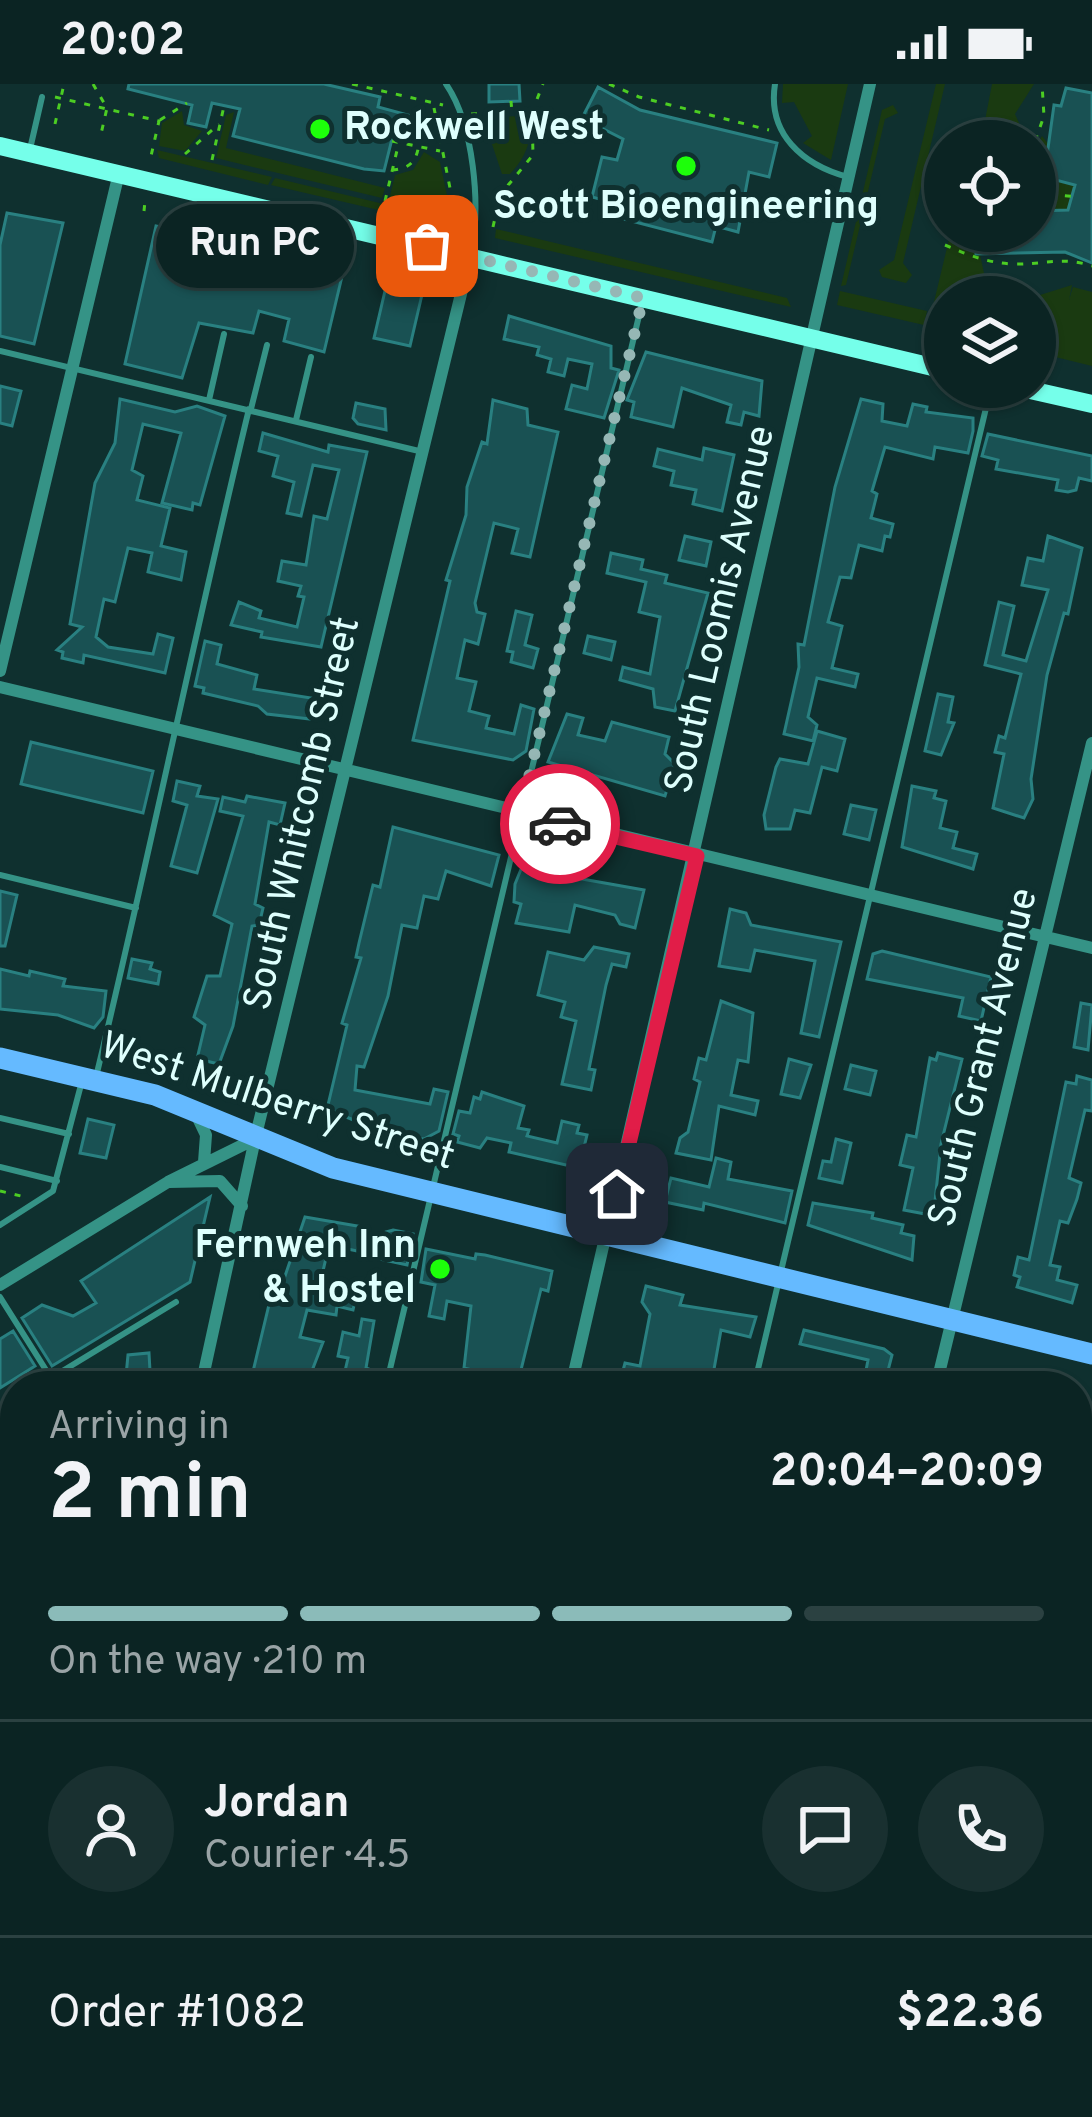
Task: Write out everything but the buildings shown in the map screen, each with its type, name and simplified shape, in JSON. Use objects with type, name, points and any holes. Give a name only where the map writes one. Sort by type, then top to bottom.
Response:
[{"type":"main road","points":[[0,146],[924,365]]},
{"type":"main road","points":[[1056,396],[1092,404]]},
{"type":"main road","name":"West Mulberry Street","points":[[0,1058],[89,1078],[195,1111],[333,1168],[1092,1354]]},
{"type":"street","name":"South Loomis Avenue","points":[[575,1371],[697,856],[870,84]]},
{"type":"street","points":[[0,671],[118,173]]},
{"type":"street","name":"South Whitcomb Street","points":[[204,1371],[255,1139],[470,256]]},
{"type":"street","points":[[0,687],[346,774],[1092,948]]},
{"type":"street","name":"South Grant Avenue","points":[[940,1371],[1092,743]]},
{"type":"street","points":[[195,1111],[206,1135],[204,1162]]},
{"type":"street","points":[[2,1280],[168,1182],[255,1139]]},
{"type":"street","points":[[168,1182],[220,1180],[242,1206]]},
{"type":"lane","points":[[446,84],[456,104],[479,208],[470,256]]},
{"type":"lane","points":[[775,84],[774,113],[793,149],[814,165],[848,177]]},
{"type":"lane","points":[[29,152],[42,97]]},
{"type":"lane","points":[[389,1371],[643,298]]},
{"type":"lane","points":[[208,400],[224,334]]},
{"type":"lane","points":[[1,1223],[48,1197],[89,1078],[137,908],[178,698],[267,345]]},
{"type":"lane","points":[[0,352],[419,451]]},
{"type":"lane","points":[[296,420],[311,357]]},
{"type":"lane","points":[[758,1371],[986,408]]},
{"type":"lane","points":[[0,875],[137,908]]},
{"type":"lane","points":[[0,1118],[69,1134]]},
{"type":"lane","points":[[0,1167],[57,1181]]},
{"type":"lane","points":[[0,1297],[47,1371]]},
{"type":"lane","points":[[63,1371],[176,1302]]},
{"type":"path","points":[[55,124],[64,84]]},
{"type":"path","points":[[93,84],[107,108],[101,134]]},
{"type":"path","points":[[352,84],[434,106],[465,102],[471,114],[532,112]]},
{"type":"path","points":[[493,226],[500,194],[532,154],[532,112],[543,84]]},
{"type":"path","points":[[609,84],[639,97],[771,130]]},
{"type":"path","points":[[1042,84],[1044,120]]},
{"type":"path","points":[[60,98],[159,122]]},
{"type":"path","points":[[511,101],[512,114]]},
{"type":"path","points":[[151,156],[159,122],[187,103]]},
{"type":"path","points":[[212,160],[224,106]]},
{"type":"path","points":[[434,106],[456,218]]},
{"type":"path","points":[[185,154],[220,122]]},
{"type":"path","points":[[392,170],[410,166],[419,147],[416,129],[407,123]]},
{"type":"path","points":[[392,141],[442,152]]},
{"type":"path","points":[[386,201],[399,142]]},
{"type":"path","points":[[1056,195],[1078,197]]},
{"type":"path","points":[[144,211],[145,200]]},
{"type":"path","points":[[963,252],[1016,264],[1059,258],[1092,266]]},
{"type":"path","points":[[0,1191],[29,1198]]},
{"type":"green space","points":[[783,84],[848,84],[831,160],[803,143],[812,136],[794,102],[782,103]]},
{"type":"green space","points":[[936,84],[945,84],[937,120],[927,120]]},
{"type":"green space","points":[[992,84],[1034,84],[1015,114],[1018,120],[985,120]]},
{"type":"green space","points":[[893,105],[898,113],[885,119],[846,285],[841,286],[882,110]]},
{"type":"green space","points":[[182,111],[184,125],[202,131],[185,151],[159,146],[162,123]]},
{"type":"green space","points":[[234,112],[226,148],[385,188],[382,198],[216,158],[226,115]]},
{"type":"green space","points":[[523,116],[528,145],[510,174],[502,174],[483,117]]},
{"type":"green space","points":[[924,134],[924,174],[903,263],[912,275],[906,283],[882,277],[879,270],[894,260]]},
{"type":"green space","points":[[157,150],[272,177],[268,185],[159,158]]},
{"type":"green space","points":[[424,152],[440,162],[451,214],[389,200],[395,175],[413,170]]},
{"type":"green space","points":[[1056,154],[1081,186],[1067,213],[1056,212]]},
{"type":"green space","points":[[275,178],[463,225],[452,227],[271,185]]},
{"type":"green space","points":[[496,229],[787,298],[791,307],[495,238]]},
{"type":"green space","points":[[946,252],[979,252],[985,276],[940,276]]},
{"type":"green space","points":[[1072,285],[1069,300],[1073,287],[1092,292],[1092,366],[1056,357],[1056,290]]},
{"type":"green space","points":[[840,291],[924,310],[924,325],[837,305]]},
{"type":"way so far","points":[[427,246],[643,298],[520,815],[560,824]]},
{"type":"place","name":"Rockwell West","points":[[320,129]]},
{"type":"place","name":"Scott Bioengineering","points":[[686,166]]},
{"type":"place","name":"Run PC","points":[[427,246]]},
{"type":"place","name":"Fernweh Inn & Hostel","points":[[440,1269]]},
{"type":"route","points":[[560,824],[697,856],[617,1194]]}]
